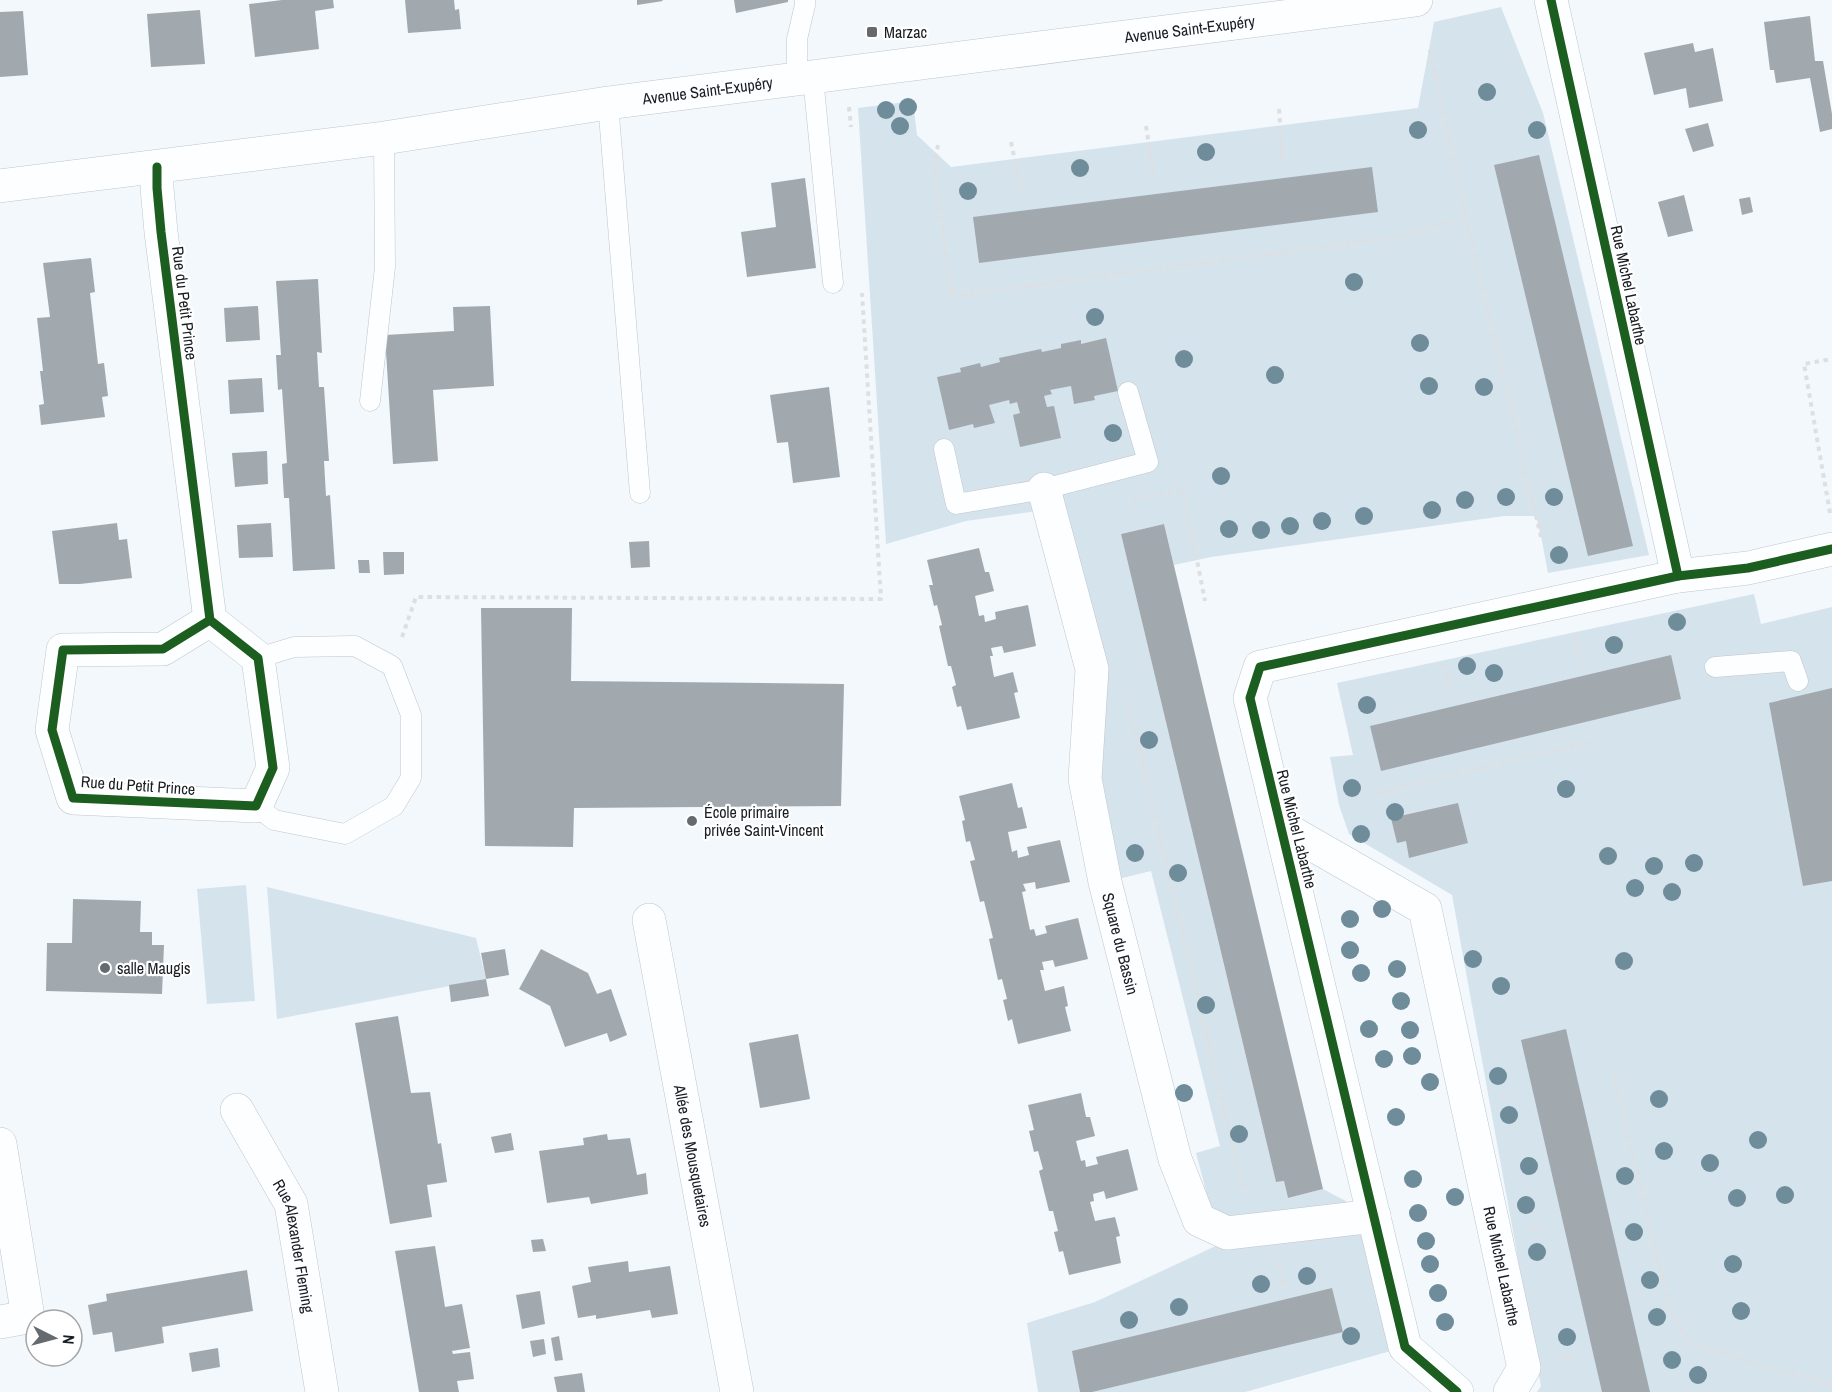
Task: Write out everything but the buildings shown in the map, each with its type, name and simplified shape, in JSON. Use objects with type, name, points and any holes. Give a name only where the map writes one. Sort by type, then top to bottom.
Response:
[{"type":"street","name":"Avenue Saint-Exupéry","points":[[0,186],[384,138],[609,103],[1416,0]]},
{"type":"street","name":"Rue Michel Labarthe","points":[[1551,0],[1678,576]]},
{"type":"street","name":"Rue du Petit Prince","points":[[157,167],[161,232],[210,620],[164,649],[63,650],[52,730],[73,798],[256,806]]},
{"type":"street","name":"Square du Bassin","points":[[1044,489],[1092,669],[1085,779],[1105,882],[1175,1158],[1199,1220],[1227,1233],[1374,1216]]},
{"type":"street","name":"Rue Michel Labarthe","points":[[1457,1392],[1405,1347],[1250,698],[1260,667],[1678,576],[1748,568],[1832,549]]},
{"type":"street","points":[[210,620],[258,658],[273,768],[256,806]]},
{"type":"street","name":"Rue Michel Labarthe","points":[[1282,827],[1425,909],[1524,1368],[1510,1392]]},
{"type":"street","name":"Allée des Mousquetaires","points":[[649,920],[737,1392]]},
{"type":"street","name":"Rue Alexander Fleming","points":[[237,1110],[291,1204],[322,1392]]},
{"type":"street","points":[[0,1144],[28,1317],[0,1322]]},
{"type":"lane","points":[[805,0],[806,5],[797,39],[805,78],[833,283]]},
{"type":"lane","points":[[609,103],[640,493]]},
{"type":"lane","points":[[370,401],[385,267],[384,138]]},
{"type":"lane","points":[[944,449],[956,504],[1044,489],[1148,462],[1128,392]]},
{"type":"lane","points":[[256,806],[274,820],[345,834],[394,806],[411,777],[411,715],[392,666],[355,646],[294,647],[258,658]]},
{"type":"lane","points":[[1715,667],[1791,660],[1798,681]]},
{"type":"path","points":[[1430,50],[1466,217],[1542,541]]},
{"type":"path","points":[[847,72],[851,131]]},
{"type":"path","points":[[1279,109],[1283,159]]},
{"type":"path","points":[[1146,126],[1154,177]]},
{"type":"path","points":[[1011,142],[1022,195]]},
{"type":"path","points":[[938,145],[934,169],[952,296],[1397,237],[1466,217]]},
{"type":"path","points":[[392,666],[416,597],[881,599],[861,283]]},
{"type":"path","points":[[1832,359],[1804,364],[1832,522]]},
{"type":"path","points":[[1127,501],[1183,489],[1205,601]]},
{"type":"path","points":[[1127,696],[1252,1230]]},
{"type":"path","points":[[1377,793],[1591,742]]},
{"type":"path","points":[[1613,1074],[1670,1308],[1690,1344],[1832,1385]]},
{"type":"shaded area","points":[[1501,7],[1543,113],[1649,555],[1548,573],[1536,516],[1504,516],[1211,557],[1174,565],[1164,524],[1121,534],[1276,1182],[1284,1181],[1288,1198],[1323,1189],[1374,1216],[1405,1347],[1245,1392],[1038,1392],[1027,1323],[1095,1302],[1220,1244],[1196,1153],[1220,1146],[1151,871],[1118,879],[1098,775],[1065,507],[966,521],[886,544],[858,108],[913,101],[917,135],[951,167],[1418,108],[1434,22]]},
{"type":"shaded area","points":[[1754,594],[1761,624],[1832,607],[1832,1392],[1537,1392],[1541,1386],[1452,895],[1349,834],[1339,805],[1330,757],[1353,755],[1337,683]]},
{"type":"shaded area","points":[[246,885],[255,1001],[207,1004],[197,889]]},
{"type":"shaded area","points":[[267,887],[476,938],[486,979],[277,1019]]},
{"type":"cycle path","points":[[1551,0],[1678,576],[1748,568],[1832,549]]},
{"type":"cycle path","points":[[157,167],[161,232],[210,620],[258,658],[273,768],[256,806],[73,798],[52,730],[63,650],[163,649],[210,620]]},
{"type":"cycle path","points":[[1457,1392],[1405,1347],[1250,698],[1260,667],[1678,576]]},
{"type":"place","name":"Marzac","points":[[872,32]]},
{"type":"place","name":"École primaire privée Saint-Vincent","points":[[692,821]]},
{"type":"place","name":"salle Maugis","points":[[105,968]]}]
